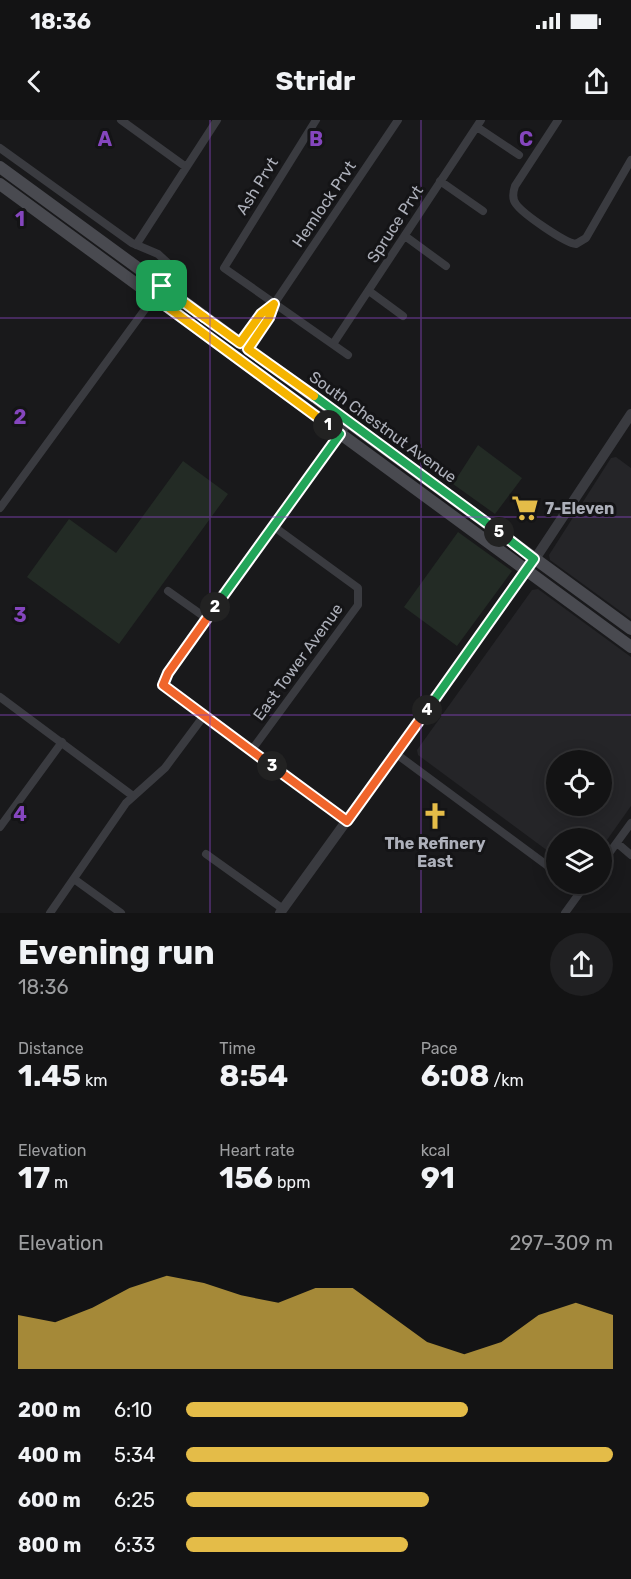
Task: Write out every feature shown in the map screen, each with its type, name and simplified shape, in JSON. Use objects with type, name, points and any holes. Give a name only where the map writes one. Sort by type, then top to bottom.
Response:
[{"type":"main road","name":"South Chestnut Avenue","points":[[0,167],[631,629]]},
{"type":"main road","name":"South Chestnut Avenue","points":[[0,184],[631,647]]},
{"type":"street","points":[[121,120],[186,167]]},
{"type":"street","points":[[136,245],[217,120]]},
{"type":"street","name":"Ash Prvt","points":[[274,304],[224,268],[316,120]]},
{"type":"street","name":"Hemlock Prvt","points":[[244,346],[269,318],[274,304],[398,120]]},
{"type":"street","points":[[558,120],[515,186],[513,199],[520,209],[563,241],[576,244],[586,238],[631,160]]},
{"type":"street","points":[[479,124],[519,155]]},
{"type":"street","name":"Spruce Prvt","points":[[333,344],[479,124]]},
{"type":"street","points":[[0,148],[136,245],[158,254],[170,265],[162,286],[0,508]]},
{"type":"street","points":[[440,181],[483,211]]},
{"type":"street","points":[[405,236],[446,266]]},
{"type":"street","points":[[369,291],[403,316]]},
{"type":"street","points":[[274,304],[348,355]]},
{"type":"street","points":[[206,854],[282,911],[527,570],[631,414]]},
{"type":"street","points":[[347,821],[203,717],[163,685],[168,673],[206,618],[350,422]]},
{"type":"street","name":"East Tower Avenue","points":[[251,750],[358,605],[358,588],[273,526]]},
{"type":"street","points":[[168,591],[206,618]]},
{"type":"street","points":[[0,697],[133,796]]},
{"type":"street","points":[[50,913],[133,796],[165,768],[203,717]]},
{"type":"street","points":[[0,827],[62,742]]},
{"type":"street","points":[[395,753],[546,865]]},
{"type":"street","points":[[612,850],[631,823]]},
{"type":"street","points":[[617,843],[631,855]]},
{"type":"street","points":[[74,879],[121,913]]},
{"type":"street","points":[[565,913],[579,894]]},
{"type":"shaded area","points":[[478,445],[522,478],[495,514],[453,484]]},
{"type":"shaded area","points":[[616,457],[631,468],[631,619],[550,560],[549,555],[611,458]]},
{"type":"shaded area","points":[[183,461],[228,494],[119,644],[27,577],[69,519],[116,553]]},
{"type":"shaded area","points":[[458,532],[512,571],[457,646],[404,607]]},
{"type":"shaded area","points":[[538,589],[631,657],[631,806],[612,833],[612,828],[546,828],[546,850],[418,755],[417,750],[532,590]]},
{"type":"place","name":"7-Eleven","points":[[525,508]]},
{"type":"place","name":"The Refinery East","points":[[435,816]]},
{"type":"route","points":[[162,286],[240,343],[261,314],[274,304],[269,318],[248,349],[534,559],[347,821],[203,717],[163,685],[168,673],[206,618],[340,434],[154,297],[162,286]]}]
